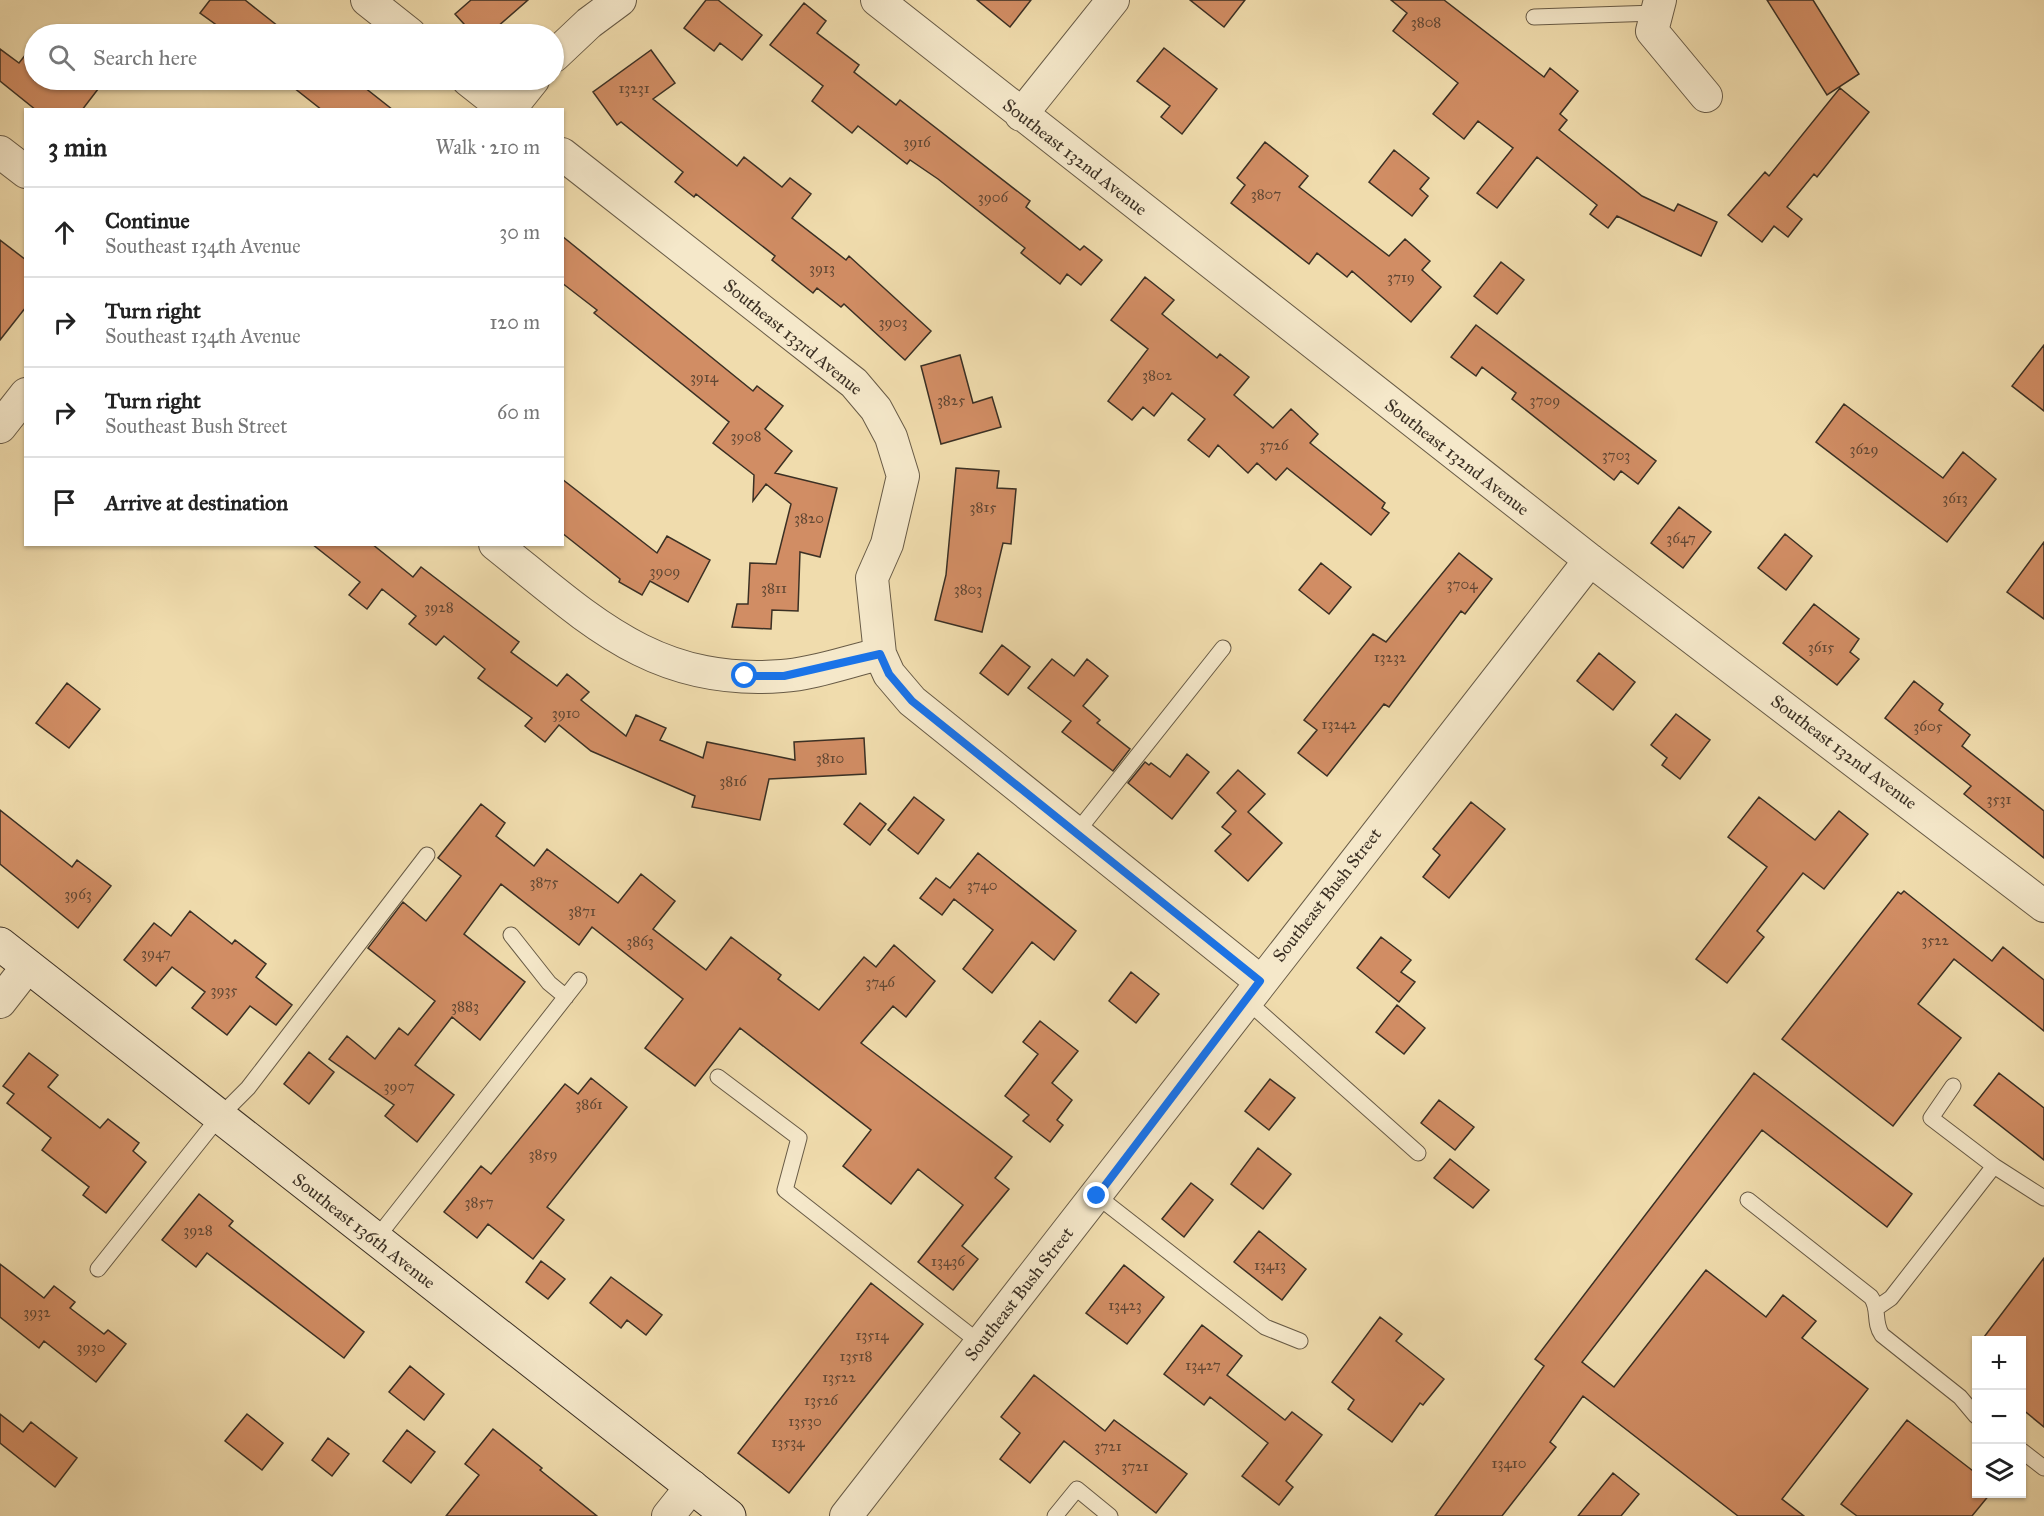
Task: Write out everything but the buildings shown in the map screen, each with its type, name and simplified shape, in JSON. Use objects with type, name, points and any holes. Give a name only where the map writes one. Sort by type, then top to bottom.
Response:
[{"type":"street","points":[[366,0],[397,24]]},
{"type":"street","points":[[564,47],[589,23],[620,0]]},
{"type":"street","name":"Southeast 132nd Avenue","points":[[877,0],[1590,560],[2044,906]]},
{"type":"street","points":[[1022,115],[1113,0]]},
{"type":"street","points":[[1658,7],[1652,31],[1706,96]]},
{"type":"street","points":[[481,90],[504,108]]},
{"type":"street","points":[[509,108],[524,90]]},
{"type":"street","points":[[0,152],[24,170]]},
{"type":"street","name":"Southeast 133rd Avenue","points":[[564,156],[854,383],[876,409],[891,437],[903,476],[887,544],[872,578],[880,654]]},
{"type":"street","points":[[0,427],[24,397]]},
{"type":"street","points":[[498,546],[598,626],[662,661],[702,673],[784,676],[880,654],[889,674],[912,701],[1076,834],[1253,991]]},
{"type":"street","name":"Southeast Bush Street","points":[[846,1516],[1590,560]]},
{"type":"street","name":"Southeast 136th Avenue","points":[[0,944],[729,1516]]},
{"type":"street","points":[[0,1002],[28,966]]},
{"type":"street","points":[[668,1516],[692,1486]]},
{"type":"lane","points":[[1534,17],[1658,7]]},
{"type":"lane","points":[[1076,834],[1223,648]]},
{"type":"lane","points":[[98,1269],[219,1117],[248,1088],[427,855]]},
{"type":"lane","points":[[510,935],[549,983],[566,997]]},
{"type":"lane","points":[[375,1240],[579,980]]},
{"type":"lane","points":[[1253,991],[1418,1153]]},
{"type":"lane","points":[[718,1077],[799,1138],[786,1190],[980,1343]]},
{"type":"lane","points":[[1953,1086],[1931,1118],[1994,1166],[2044,1198]]},
{"type":"lane","points":[[1878,1306],[1891,1298],[1994,1166]]},
{"type":"lane","points":[[1097,1196],[1264,1327],[1300,1341]]},
{"type":"lane","points":[[1748,1200],[1871,1296],[1878,1306],[1877,1326],[1882,1335],[1959,1397],[1972,1411]]},
{"type":"lane","points":[[2026,1454],[2044,1468]]},
{"type":"lane","points":[[1055,1516],[1077,1489],[1110,1516]]},
{"type":"route","points":[[745,676],[784,676],[880,654],[889,674],[912,701],[1260,981],[1097,1196]]}]
